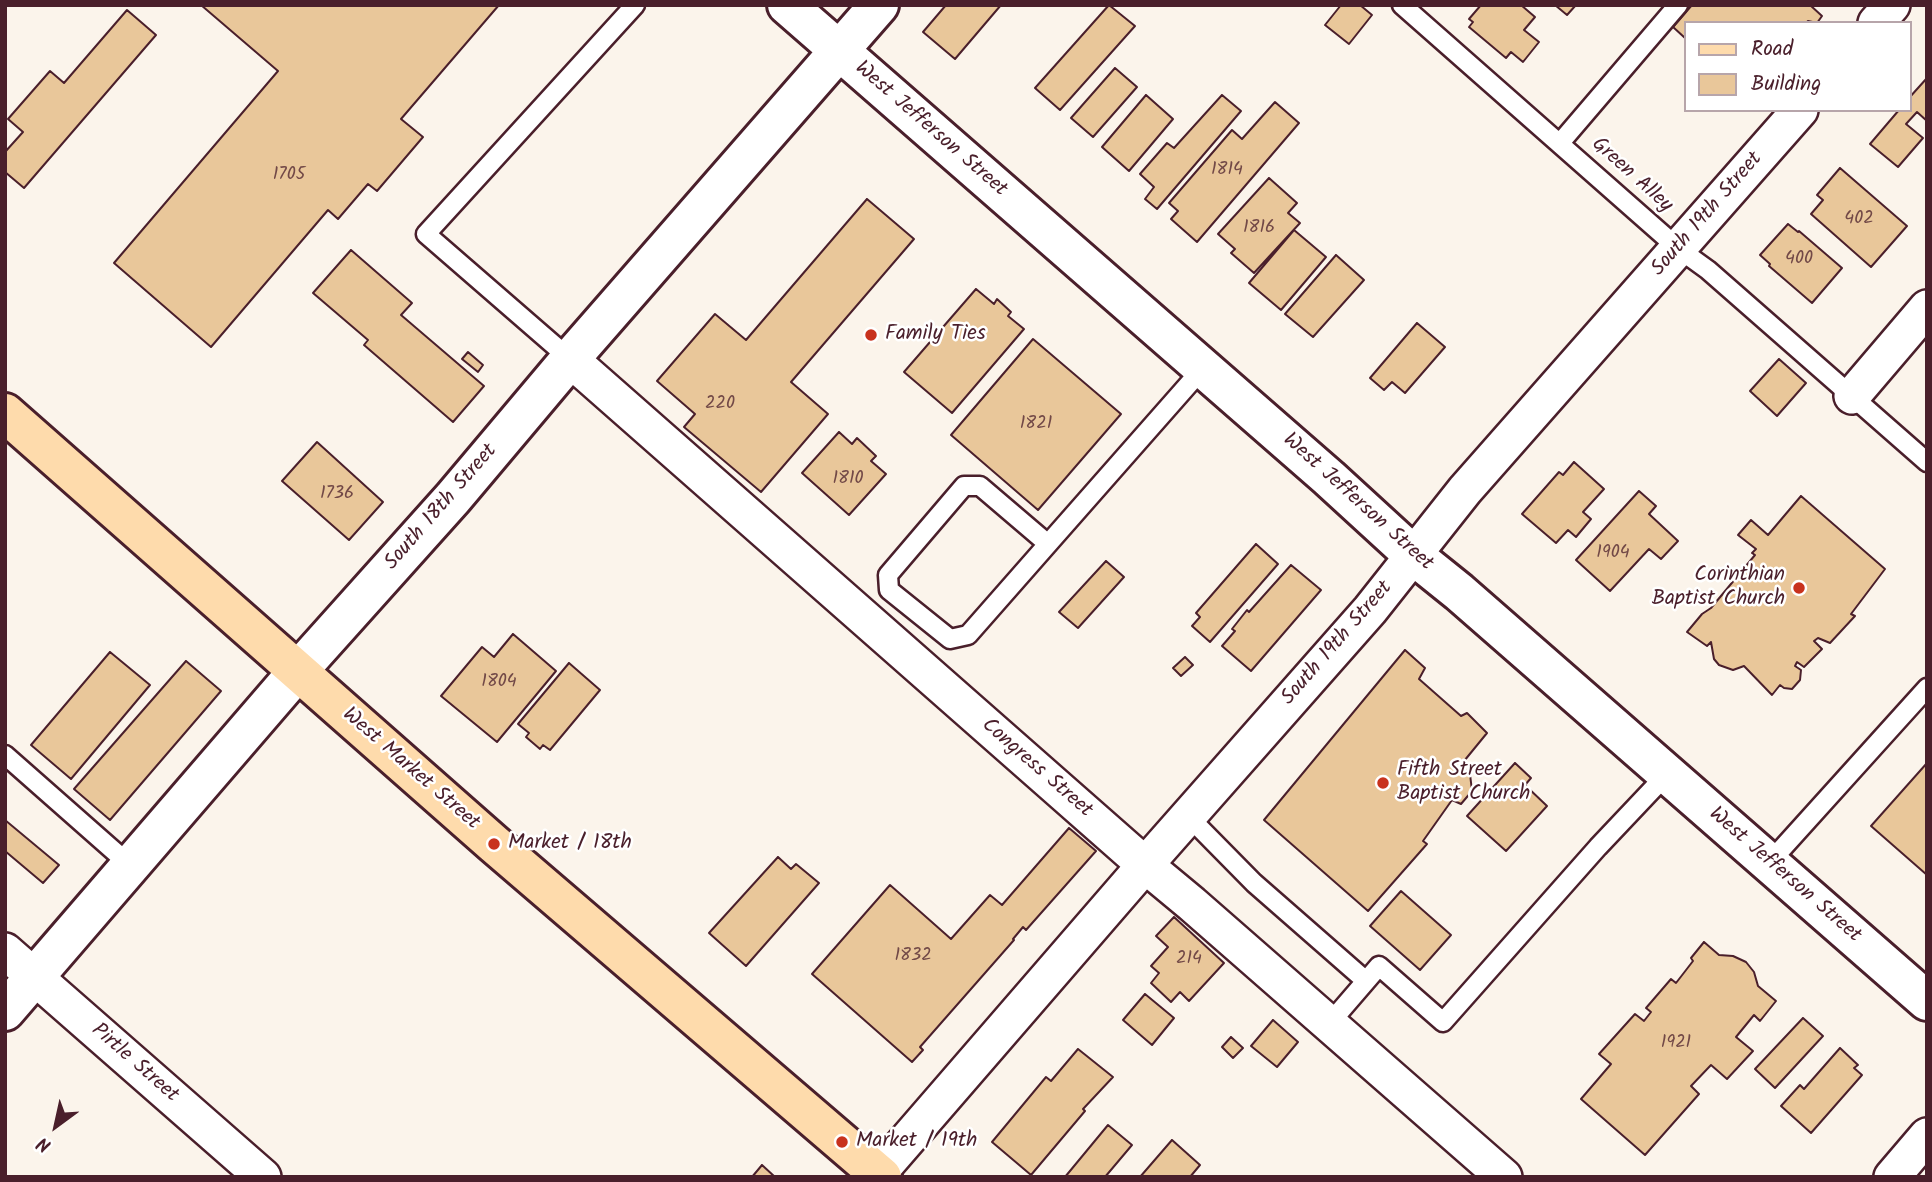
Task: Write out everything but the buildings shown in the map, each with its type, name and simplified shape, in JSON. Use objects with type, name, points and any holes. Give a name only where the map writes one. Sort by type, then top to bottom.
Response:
[{"type":"main road","name":"West Market Street","points":[[5,413],[878,1176]]},
{"type":"street","name":"West Jefferson Street","points":[[787,5],[1329,478],[1413,555],[1459,592],[1927,1001]]},
{"type":"street","name":"South 18th Street","points":[[5,1011],[879,5]]},
{"type":"street","points":[[1878,21],[1892,5]]},
{"type":"street","name":"South 19th Street","points":[[878,1176],[1145,865],[1370,610],[1465,490],[1798,112]]},
{"type":"street","points":[[1852,396],[1927,308]]},
{"type":"street","name":"Congress Street","points":[[570,359],[1504,1177]]},
{"type":"street","name":"Pirtle Street","points":[[5,951],[263,1177]]},
{"type":"street","points":[[1892,1177],[1927,1136]]},
{"type":"lane","name":"Green Alley","points":[[1402,5],[1927,462]]},
{"type":"lane","points":[[1560,143],[1678,5]]},
{"type":"lane","points":[[570,359],[426,233],[625,9]]},
{"type":"lane","points":[[1048,544],[980,486],[964,486],[888,575],[889,590],[950,639],[968,635],[1203,368]]},
{"type":"lane","points":[[1769,863],[1927,688]]},
{"type":"lane","points":[[5,755],[131,866]]},
{"type":"lane","points":[[1329,1024],[1379,966],[1443,1022],[1667,774]]},
{"type":"lane","points":[[1188,816],[1254,883],[1366,981]]},
{"type":"place","name":"Family Ties","points":[[871,335]]},
{"type":"place","name":"Corinthian Baptist Church","points":[[1799,588]]},
{"type":"place","name":"Fifth Street Baptist Church","points":[[1383,783]]},
{"type":"place","name":"Market / 18th","points":[[494,844]]},
{"type":"place","name":"Market / 19th","points":[[842,1142]]}]
